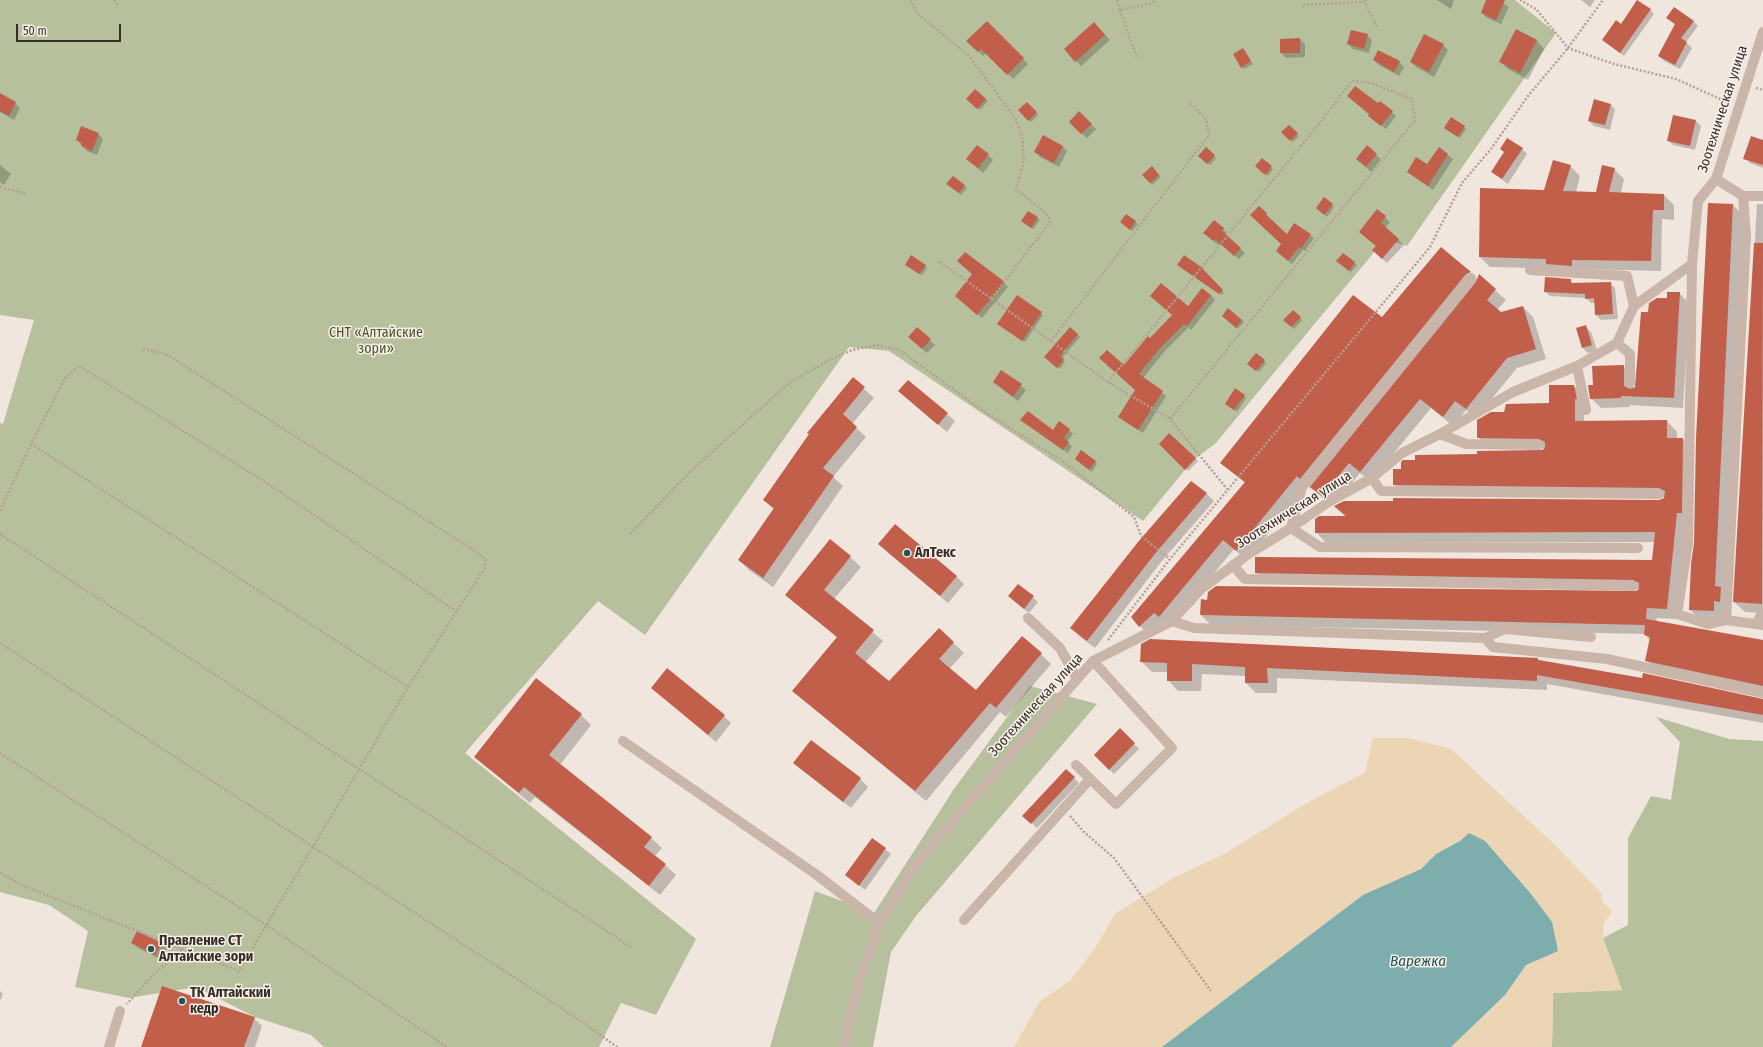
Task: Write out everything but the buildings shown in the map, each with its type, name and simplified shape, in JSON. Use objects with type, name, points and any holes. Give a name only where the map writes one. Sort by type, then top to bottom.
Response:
[{"type":"street","name":"Зоотехническая улица","points":[[1726,620],[1708,624],[1677,614],[1688,543],[1692,264],[1698,201],[1716,179],[1763,32]]},
{"type":"street","points":[[1716,179],[1743,196],[1763,196]]},
{"type":"street","points":[[1743,196],[1746,236],[1726,620],[1759,624],[1763,611]]},
{"type":"street","points":[[1630,383],[1630,354],[1617,343],[1634,306],[1692,264]]},
{"type":"street","points":[[1530,270],[1627,276],[1634,306]]},
{"type":"street","points":[[1471,278],[1302,488],[1291,528],[1320,547],[1638,548]]},
{"type":"street","name":"Зоотехническая улица","points":[[844,1047],[854,998],[878,922],[916,863],[1093,661],[1172,621],[1201,589],[1234,565],[1330,501],[1372,478],[1402,453],[1440,434],[1513,392],[1577,366],[1617,343]]},
{"type":"street","points":[[1577,366],[1586,410]]},
{"type":"street","points":[[1440,434],[1466,444],[1539,445]]},
{"type":"street","points":[[1372,478],[1381,491],[1659,494]]},
{"type":"street","points":[[1234,565],[1245,579],[1633,586]]},
{"type":"street","points":[[1028,618],[1060,648],[1077,679]]},
{"type":"street","points":[[1172,621],[1194,628],[1485,638],[1505,629],[1591,637]]},
{"type":"street","points":[[1485,638],[1493,647],[1607,659],[1763,693]]},
{"type":"street","points":[[1076,765],[1116,804],[1172,748],[1093,661]]},
{"type":"street","points":[[623,741],[817,875],[878,922]]},
{"type":"street","points":[[964,920],[1090,779]]},
{"type":"street","points":[[109,1047],[120,1011]]},
{"type":"path","points":[[114,0],[118,6]]},
{"type":"path","points":[[910,0],[919,15],[969,56],[1015,118],[1022,136],[1024,160],[1016,189],[1048,215],[1050,222],[991,299]]},
{"type":"path","points":[[1117,0],[1137,58]]},
{"type":"path","points":[[1120,10],[1150,4],[1156,0]]},
{"type":"path","points":[[1520,0],[1536,9],[1568,48],[1614,64],[1676,79],[1718,97],[1739,108]]},
{"type":"path","points":[[1106,642],[1170,559],[1227,489],[1430,248],[1462,184],[1490,149],[1528,96],[1568,48],[1603,0]]},
{"type":"path","points":[[1303,5],[1364,1],[1377,27]]},
{"type":"path","points":[[1108,382],[1318,126],[1352,81],[1371,83],[1412,99],[1415,120],[1170,420]]},
{"type":"path","points":[[1051,341],[1209,136],[1206,119],[1188,101]]},
{"type":"path","points":[[0,187],[27,194]]},
{"type":"path","points":[[940,262],[1108,382],[1170,420],[1227,489]]},
{"type":"path","points":[[630,534],[692,470],[789,383],[831,359],[852,350],[876,345],[898,350],[985,412],[1065,463],[1134,517],[1141,536],[1170,559]]},
{"type":"path","points":[[0,873],[26,887],[239,971],[265,924],[313,847],[408,687],[484,569],[486,560],[478,553],[166,354],[143,349]]},
{"type":"path","points":[[0,510],[31,444],[65,378],[79,366],[164,421],[270,485],[457,612]]},
{"type":"path","points":[[31,444],[408,687]]},
{"type":"path","points":[[0,534],[631,947]]},
{"type":"path","points":[[0,643],[575,1017],[617,1047]]},
{"type":"path","points":[[0,753],[265,924],[447,1047]]},
{"type":"path","points":[[1063,809],[1084,832],[1114,858],[1211,991]]},
{"type":"path","points":[[120,1011],[154,974],[183,949]]},
{"type":"green space","name":"СНТ «Алтайские зори»","points":[[0,0],[1515,0],[1556,33],[1407,246],[1385,239],[1215,444],[1193,460],[1143,521],[889,351],[849,347],[645,635],[598,601],[465,753],[696,939],[656,1015],[621,1003],[599,1047],[324,1047],[311,1035],[255,1017],[196,987],[129,998],[75,987],[88,931],[49,905],[0,892],[0,423],[3,424],[34,320],[0,315]]},
{"type":"green space","points":[[1030,686],[1097,704],[916,916],[891,952],[873,1047],[770,1047],[815,891],[874,913],[954,789]]},
{"type":"green space","points":[[1656,717],[1729,739],[1763,741],[1763,1047],[1552,1047],[1553,993],[1622,990],[1603,938],[1628,925],[1628,838],[1651,796],[1671,800],[1680,742]]},
{"type":"sand","points":[[1373,738],[1408,738],[1451,749],[1554,844],[1602,894],[1602,902],[1612,911],[1604,923],[1603,938],[1622,990],[1553,993],[1552,1047],[1451,1047],[1505,995],[1526,965],[1558,950],[1469,833],[1460,841],[1436,854],[1421,869],[1363,895],[1162,1047],[1014,1047],[1039,1002],[1071,980],[1097,945],[1115,914],[1173,878],[1224,854],[1312,800],[1365,773]]},
{"type":"water","name":"Варежка","points":[[1469,833],[1485,841],[1531,894],[1552,922],[1558,951],[1526,965],[1505,995],[1451,1047],[1162,1047],[1363,895],[1421,869],[1436,854],[1460,841]]},
{"type":"place","name":"АлТекс","points":[[907,553]]},
{"type":"place","name":"Правление СТ Алтайские зори","points":[[151,949]]},
{"type":"place","name":"ТК Алтайский кедр","points":[[182,1001]]}]
